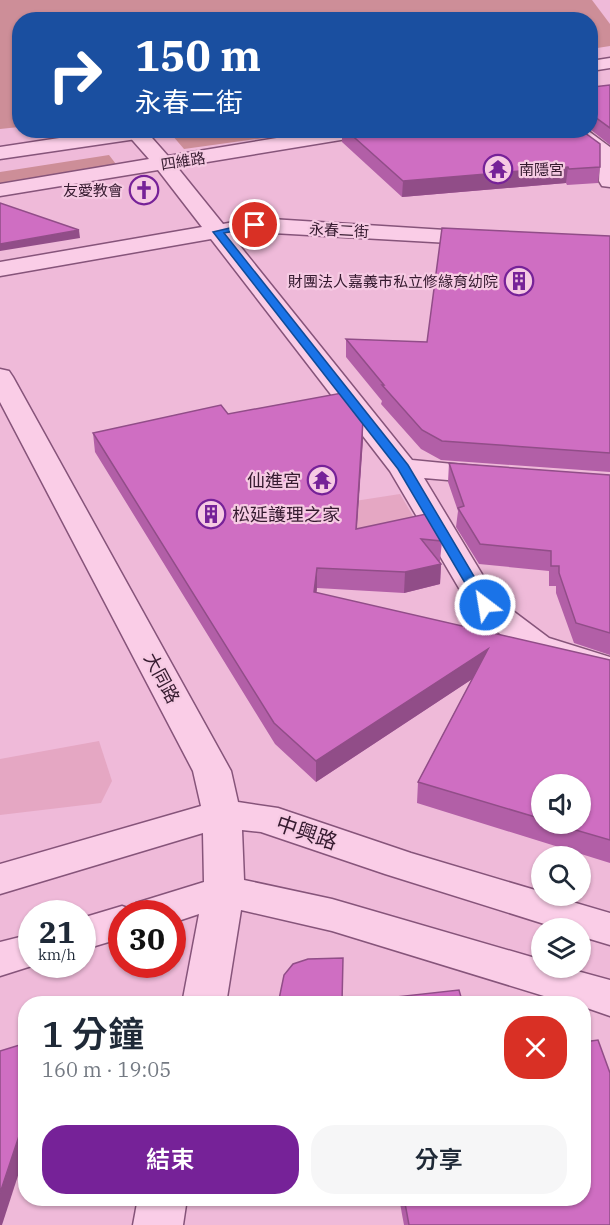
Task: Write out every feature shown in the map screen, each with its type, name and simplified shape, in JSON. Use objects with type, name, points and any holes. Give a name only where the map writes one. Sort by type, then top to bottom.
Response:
[{"type":"street","points":[[0,153],[105,138]]},
{"type":"street","points":[[150,138],[164,164],[404,468],[485,605],[537,646],[610,668]]},
{"type":"street","name":"四維路","points":[[0,190],[318,138]]},
{"type":"street","points":[[584,138],[610,157],[610,181]]},
{"type":"street","name":"永春二街","points":[[0,269],[255,225],[504,239]]},
{"type":"street","name":"大同路","points":[[0,377],[212,771],[222,814],[224,891],[205,996]]},
{"type":"street","points":[[404,468],[518,476]]},
{"type":"street","name":"中興路","points":[[0,879],[222,814],[264,818],[399,864],[610,929]]},
{"type":"street","points":[[186,903],[224,891],[332,915],[610,998]]},
{"type":"street","points":[[0,959],[18,954]]},
{"type":"street","points":[[158,1225],[162,1206]]},
{"type":"shaded area","points":[[0,0],[592,0],[610,24],[610,46],[598,48],[598,12],[12,12],[12,128],[0,129]]},
{"type":"shaded area","points":[[175,138],[264,138],[184,149]]},
{"type":"shaded area","points":[[109,155],[119,168],[0,188],[0,172]]},
{"type":"shaded area","points":[[400,494],[423,533],[322,555],[290,511]]},
{"type":"shaded area","points":[[99,741],[112,781],[101,803],[0,815],[0,759]]},
{"type":"building","points":[[610,85],[610,128],[598,119],[598,86]]},
{"type":"building","points":[[355,138],[592,138],[600,144],[600,167],[569,169],[568,167],[403,181]]},
{"type":"building","points":[[0,203],[79,230],[0,244]]},
{"type":"building","points":[[442,228],[610,236],[610,453],[442,441],[422,430],[382,385],[384,385],[346,339],[427,342]]},
{"type":"building","points":[[342,393],[363,420],[356,529],[426,514],[442,541],[421,539],[441,564],[405,572],[317,568],[314,592],[610,660],[610,840],[589,834],[591,774],[531,774],[531,816],[418,782],[488,649],[316,761],[274,723],[93,433],[221,405],[228,414]]},
{"type":"building","points":[[449,463],[610,475],[610,633],[576,623],[559,573],[559,566],[551,566],[551,551],[480,544],[458,508],[464,506]]},
{"type":"building","points":[[343,958],[342,996],[280,996],[284,975],[293,964],[308,959]]},
{"type":"building","points":[[459,990],[461,996],[405,996]]},
{"type":"building","points":[[598,1040],[610,1073],[610,1225],[409,1225],[405,1206],[591,1206],[591,1041]]},
{"type":"building","points":[[18,1045],[18,1139],[0,1193],[0,1051]]},
{"type":"place","name":"南隱宮","points":[[498,169]]},
{"type":"place","name":"友愛教會","points":[[144,190]]},
{"type":"place","name":"財團法人嘉義市私立修緣育幼院","points":[[519,281]]},
{"type":"place","name":"仙進宮","points":[[322,480]]},
{"type":"place","name":"松延護理之家","points":[[211,514]]},
{"type":"route","points":[[255,225],[218,232],[404,468],[485,605]]}]
